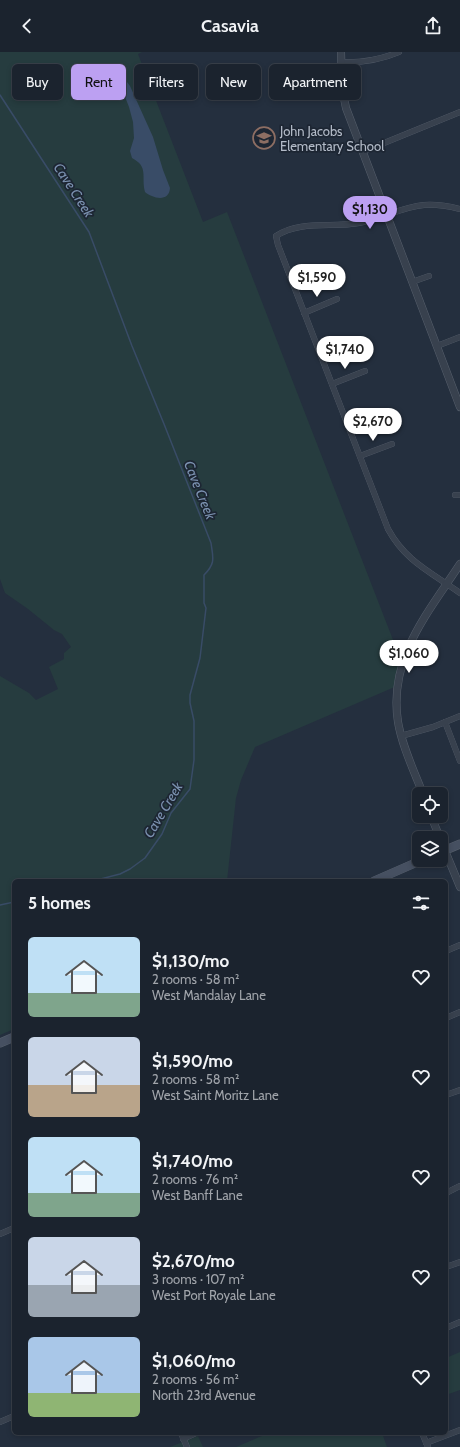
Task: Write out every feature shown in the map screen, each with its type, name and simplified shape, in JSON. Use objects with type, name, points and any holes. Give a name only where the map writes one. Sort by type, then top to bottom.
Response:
[{"type":"main road","points":[[448,849],[460,844]]},
{"type":"main road","points":[[379,879],[412,864]]},
{"type":"main road","points":[[0,1043],[12,1038]]},
{"type":"street","points":[[341,52],[340,62],[344,100],[362,152],[460,407]]},
{"type":"street","points":[[340,62],[378,59],[399,52]]},
{"type":"street","points":[[362,152],[460,112]]},
{"type":"street","points":[[460,209],[449,206],[425,205],[410,207],[358,223],[296,228],[283,231],[276,236],[278,245],[388,529],[405,554],[460,593]]},
{"type":"street","points":[[412,282],[429,276]]},
{"type":"street","points":[[304,313],[337,299]]},
{"type":"street","points":[[437,346],[460,337]]},
{"type":"street","points":[[332,384],[365,372]]},
{"type":"street","points":[[360,456],[392,444]]},
{"type":"street","points":[[420,787],[401,736],[398,722],[396,693],[398,675],[406,650],[417,629],[460,564]]},
{"type":"street","points":[[406,650],[424,657]]},
{"type":"street","points":[[401,736],[460,716]]},
{"type":"street","points":[[445,722],[460,761]]},
{"type":"street","points":[[448,862],[460,887]]},
{"type":"street","points":[[448,950],[460,945]]},
{"type":"street","points":[[448,1017],[460,1012]]},
{"type":"street","points":[[448,1094],[460,1090]]},
{"type":"street","points":[[448,1192],[460,1186]]},
{"type":"street","points":[[0,1234],[12,1229]]},
{"type":"street","points":[[448,1266],[460,1262]]},
{"type":"street","points":[[448,1327],[460,1322]]},
{"type":"street","points":[[0,1422],[12,1417]]},
{"type":"street","points":[[423,1435],[427,1445],[460,1430]]},
{"type":"street","points":[[182,1436],[186,1447]]},
{"type":"green space","points":[[0,52],[142,52],[138,54],[142,64],[134,64],[134,100],[156,100],[203,222],[227,212],[402,663],[397,686],[255,747],[241,780],[236,798],[227,879],[12,879],[12,1030],[0,1035],[0,676],[29,693],[36,700],[58,689],[49,667],[64,659],[64,653],[71,647],[62,634],[54,630],[5,593],[0,579]]},
{"type":"green space","points":[[460,1352],[460,1390],[448,1394],[448,1357]]},
{"type":"green space","points":[[264,1435],[383,1435],[387,1447],[236,1447]]},
{"type":"green space","points":[[198,1436],[203,1447],[170,1447]]},
{"type":"water","points":[[126,81],[130,86],[134,95],[134,100],[136,100],[153,137],[170,188],[167,196],[160,198],[145,192],[143,168],[132,158],[130,151],[134,138],[133,122],[126,99]]},
{"type":"waterway","name":"Cave Creek","points":[[0,95],[89,232],[132,346],[211,543],[213,560],[208,571],[204,575],[204,603],[206,608],[200,658],[190,695],[190,703],[194,721],[194,760],[190,789],[171,813],[162,834],[145,858],[120,874],[101,879]]},
{"type":"waterway","name":"Cave Creek","points":[[0,905],[12,902]]},
{"type":"place","name":"John Jacobs Elementary School","points":[[264,138]]}]
